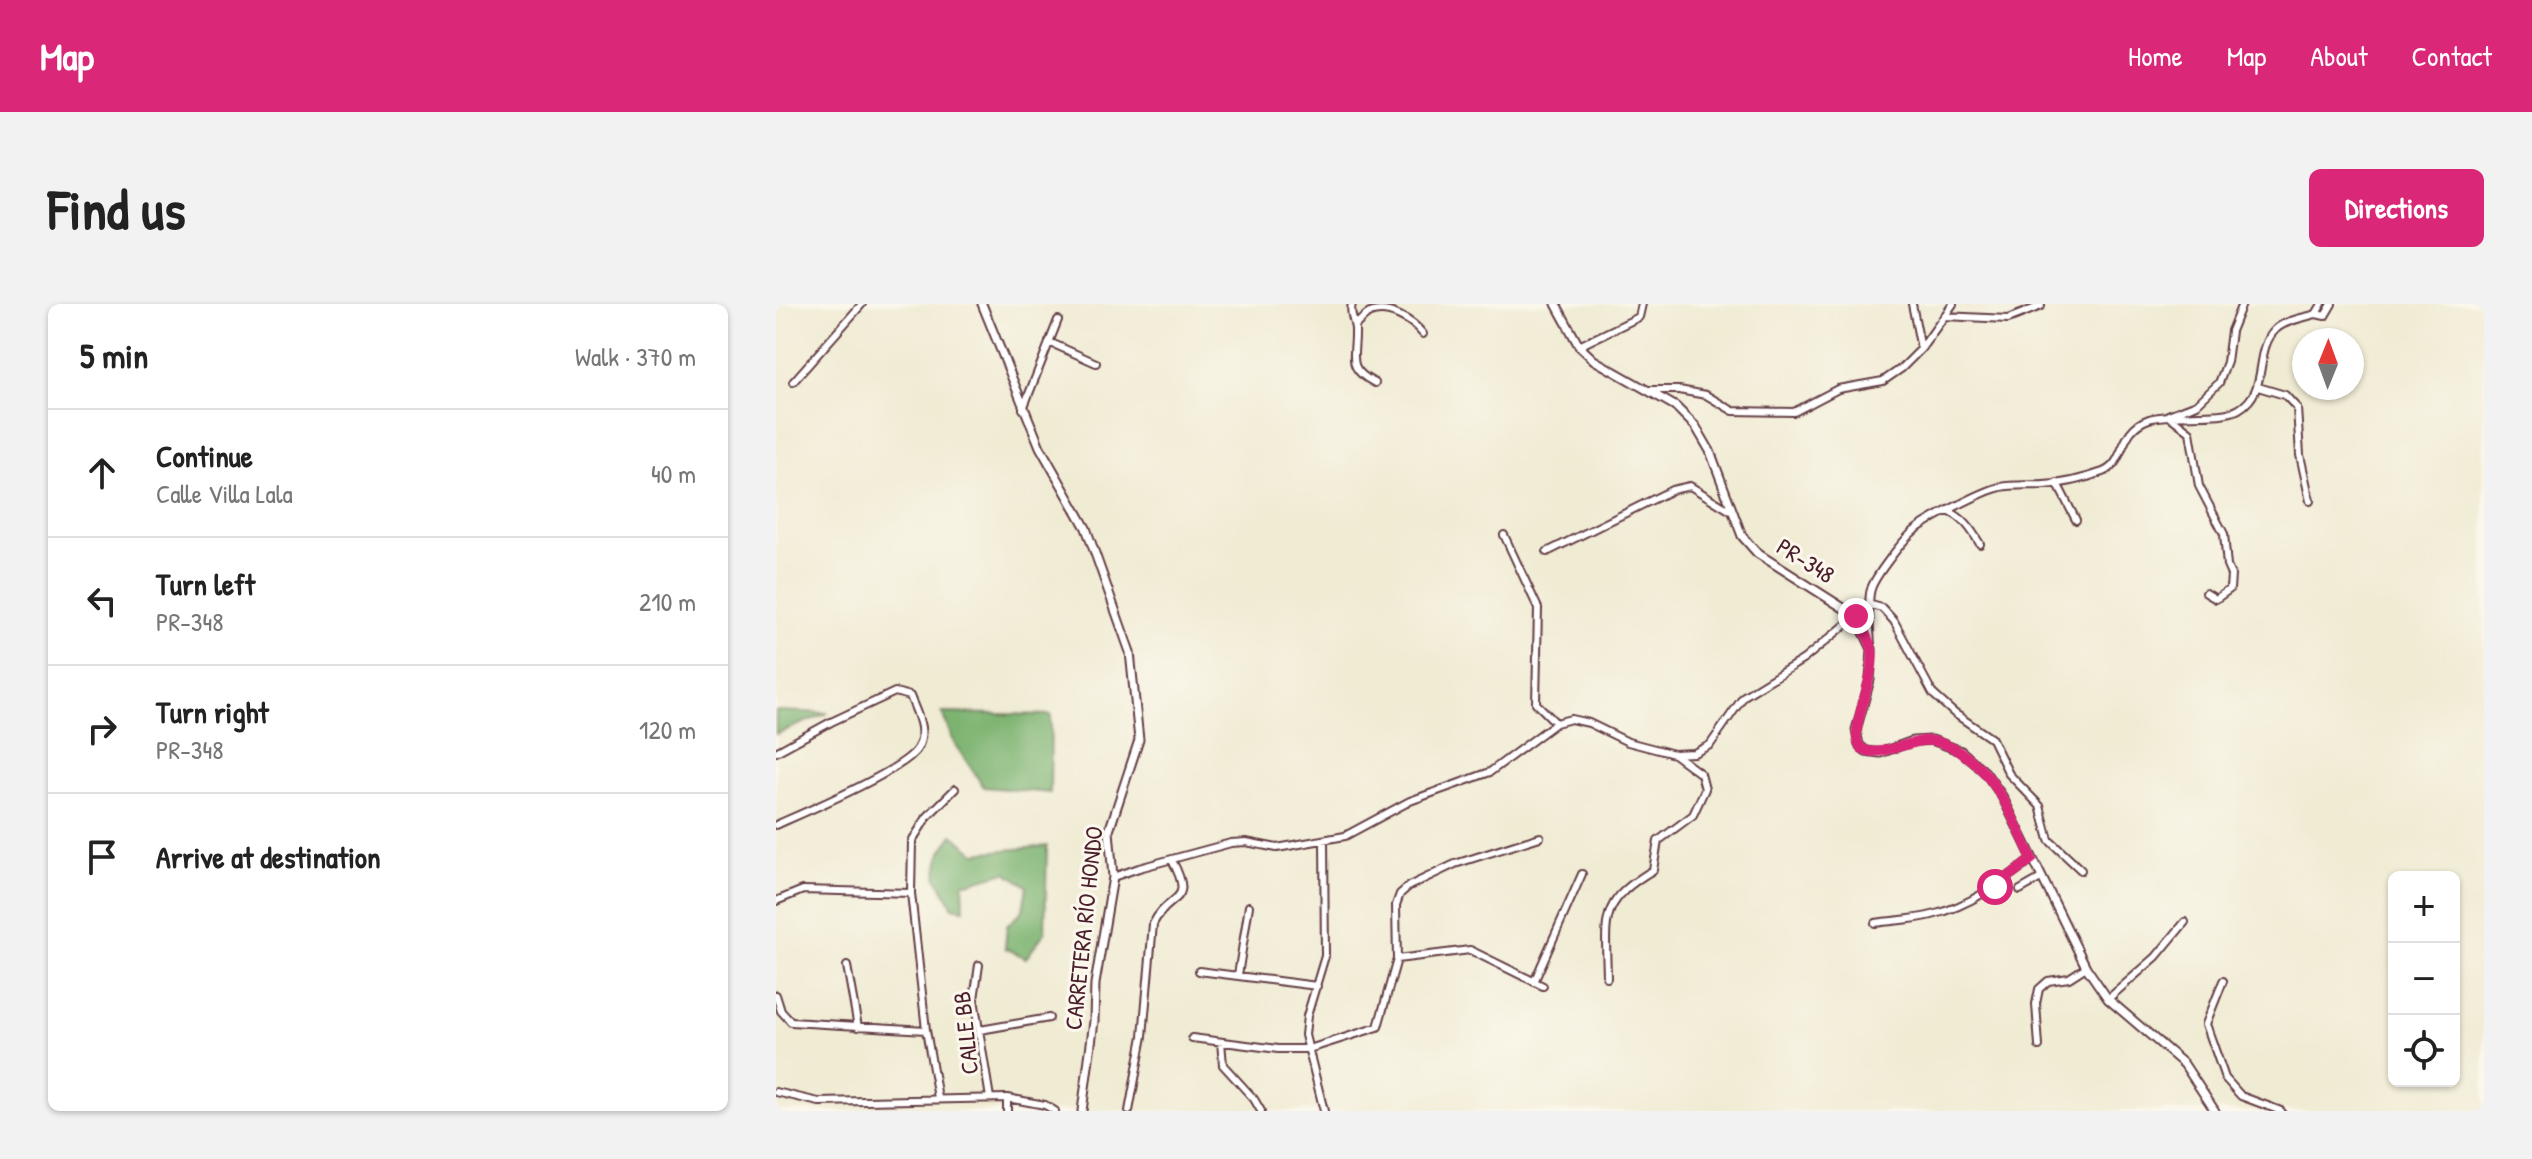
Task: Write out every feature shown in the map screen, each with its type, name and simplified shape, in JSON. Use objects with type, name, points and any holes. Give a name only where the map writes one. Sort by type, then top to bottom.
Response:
[{"type":"street","points":[[793,382],[862,304]]},
{"type":"street","name":"CARRETERA RÍO HONDO","points":[[982,304],[1040,447],[1086,528],[1130,652],[1139,740],[1109,831],[1113,877],[1095,984],[1094,1021],[1082,1111]]},
{"type":"street","points":[[1352,304],[1350,309],[1355,326],[1353,365],[1361,376],[1375,383]]},
{"type":"street","name":"PR-348","points":[[1556,304],[1579,346],[1594,360],[1675,406],[1696,427],[1710,451],[1742,536],[1757,553],[1856,616]]},
{"type":"street","points":[[1579,346],[1639,317],[1642,304]]},
{"type":"street","points":[[1912,304],[1921,349]]},
{"type":"street","points":[[1648,390],[1679,390],[1706,395],[1733,411],[1794,412],[1838,389],[1883,381],[1921,349],[1953,304]]},
{"type":"street","points":[[2168,415],[2197,404],[2219,383],[2227,362],[2231,331],[2242,304]]},
{"type":"street","points":[[2316,314],[2322,304]]},
{"type":"street","points":[[2215,1111],[2184,1064],[2108,999],[2086,967],[2002,796],[1985,772],[1961,751],[1932,740],[1913,741],[1880,753],[1866,751],[1859,745],[1856,730],[1870,680],[1870,590],[1913,531],[1948,511],[2001,487],[2057,483],[2106,471],[2115,464],[2129,430],[2148,419],[2235,412],[2250,401],[2258,387],[2266,348],[2274,330],[2285,323],[2316,314],[2325,316],[2332,304]]},
{"type":"street","points":[[1944,316],[2008,319],[2036,307]]},
{"type":"street","points":[[1355,326],[1368,314],[1385,311],[1418,327],[1423,334]]},
{"type":"street","points":[[1023,409],[1058,320]]},
{"type":"street","points":[[1049,342],[1096,363]]},
{"type":"street","points":[[2258,387],[2285,395],[2297,408],[2300,455],[2310,501]]},
{"type":"street","points":[[2168,415],[2190,432],[2199,486],[2224,534],[2227,566],[2231,575],[2230,589],[2216,599],[2206,593]]},
{"type":"street","points":[[2057,483],[2076,520]]},
{"type":"street","points":[[1547,552],[1672,490],[1690,486],[1731,511]]},
{"type":"street","points":[[1948,511],[1959,516],[1970,527],[1980,544]]},
{"type":"street","points":[[1504,535],[1538,608],[1536,703],[1556,723]]},
{"type":"street","points":[[1871,605],[1882,608],[1894,621],[1933,694],[1992,739],[2009,774],[2040,806],[2049,840],[2081,870]]},
{"type":"street","points":[[1113,877],[1231,843],[1246,842],[1277,848],[1345,836],[1410,801],[1490,772],[1556,723],[1571,719],[1589,723],[1628,742],[1674,754],[1694,753],[1710,745],[1744,696],[1782,675],[1856,616],[1872,649]]},
{"type":"street","points":[[776,752],[895,692],[910,696],[922,729],[917,749],[902,762],[832,801],[776,825]]},
{"type":"street","points":[[1607,978],[1606,917],[1619,893],[1653,870],[1658,841],[1693,815],[1705,789],[1701,774],[1674,754]]},
{"type":"street","points":[[938,1098],[926,1030],[911,893],[912,841],[927,817],[955,789]]},
{"type":"street","points":[[1192,1038],[1278,1049],[1309,1049],[1378,1027],[1397,959],[1396,905],[1400,894],[1409,886],[1455,864],[1540,837]]},
{"type":"street","points":[[1324,840],[1327,935],[1322,973],[1307,1016],[1305,1035],[1324,1111]]},
{"type":"street","points":[[1875,923],[1950,910],[1995,887],[2032,859]]},
{"type":"street","points":[[1129,1111],[1143,1036],[1153,924],[1159,911],[1181,895],[1183,889],[1172,860]]},
{"type":"street","points":[[1534,982],[1582,874]]},
{"type":"street","points":[[2020,890],[2041,878]]},
{"type":"street","points":[[776,901],[803,890],[911,893]]},
{"type":"street","points":[[1238,975],[1249,906]]},
{"type":"street","points":[[2108,999],[2156,957],[2185,922]]},
{"type":"street","points":[[1397,959],[1470,950],[1543,986]]},
{"type":"street","name":"CALLE BB","points":[[979,965],[974,999],[990,1098]]},
{"type":"street","points":[[847,966],[858,1027]]},
{"type":"street","points":[[2039,1046],[2036,1004],[2039,989],[2048,981],[2069,978],[2086,967]]},
{"type":"street","points":[[1199,971],[1317,986]]},
{"type":"street","points":[[2223,981],[2206,1024],[2225,1078],[2241,1096],[2281,1111]]},
{"type":"street","points":[[776,995],[781,1011],[791,1022],[926,1030]]},
{"type":"street","points":[[980,1030],[1049,1018]]},
{"type":"street","points":[[1221,1042],[1223,1065],[1261,1111]]},
{"type":"street","points":[[777,1095],[819,1102],[1007,1098],[1045,1105],[1055,1111]]},
{"type":"street","points":[[1007,1098],[1007,1111]]},
{"type":"green space","points":[[776,711],[828,713],[776,734]]},
{"type":"green space","points":[[942,713],[1051,715],[1050,793],[984,787],[954,743]]},
{"type":"green space","points":[[953,835],[975,853],[1047,846],[1045,932],[1026,958],[1005,948],[1007,926],[1023,910],[1027,886],[1006,872],[963,884],[964,909],[953,907],[936,877],[941,852]]},
{"type":"route","points":[[1856,616],[1872,649],[1870,680],[1856,730],[1859,745],[1866,751],[1880,753],[1913,741],[1932,740],[1961,751],[1985,772],[2002,796],[2032,859],[1995,887]]}]
